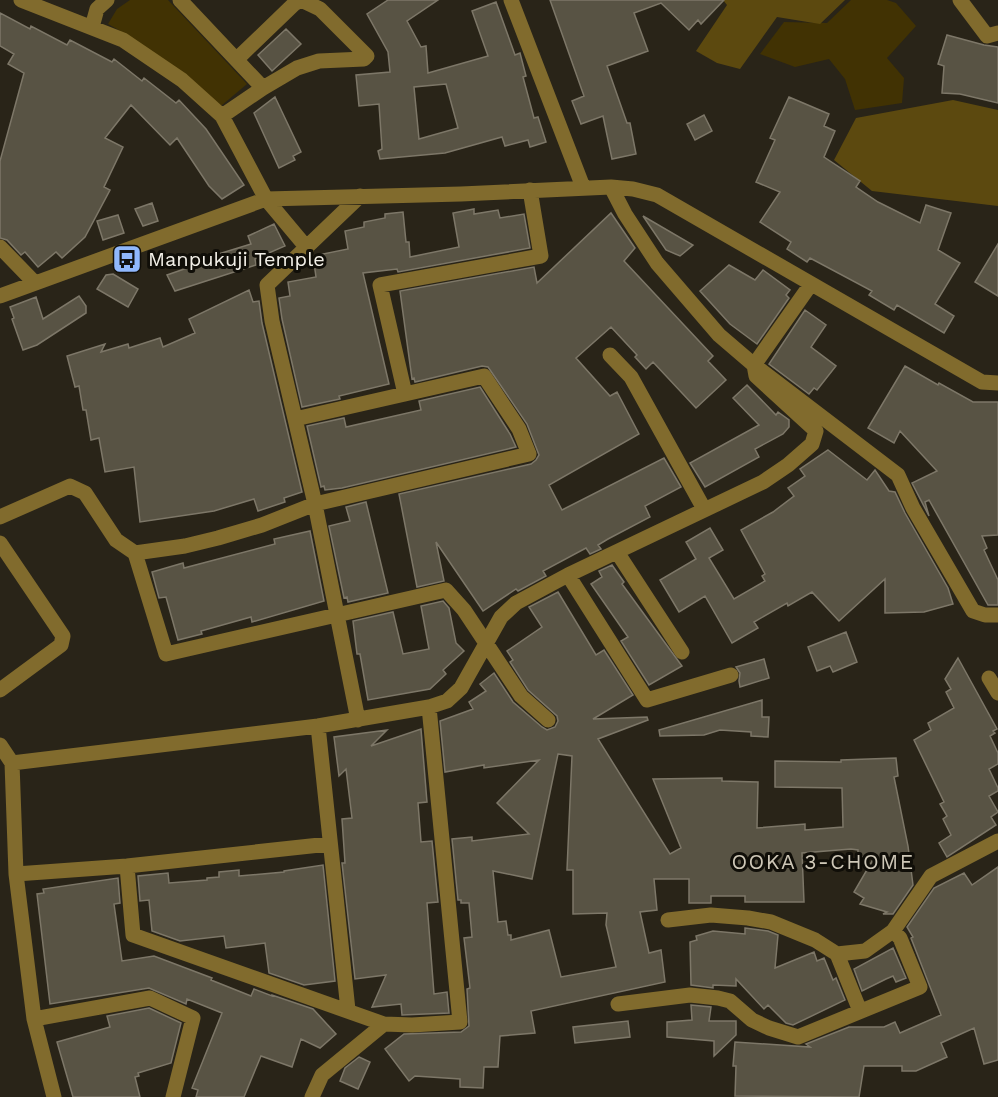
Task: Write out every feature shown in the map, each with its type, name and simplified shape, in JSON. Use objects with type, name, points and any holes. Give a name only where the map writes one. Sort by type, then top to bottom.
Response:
[{"type":"street","points":[[21,0],[123,40],[182,80],[222,116],[266,199],[308,248]]},
{"type":"street","points":[[92,27],[98,9],[107,0]]},
{"type":"street","points":[[180,0],[263,88]]},
{"type":"street","points":[[222,116],[297,68],[319,61],[364,59],[367,56],[320,9],[302,0],[294,4],[237,59]]},
{"type":"street","points":[[511,0],[584,187]]},
{"type":"street","points":[[960,0],[987,36],[998,33]]},
{"type":"street","points":[[611,187],[625,214],[657,263],[719,335],[898,475],[913,508],[973,610],[985,615],[998,615]]},
{"type":"street","points":[[0,296],[266,199],[611,187],[657,195],[982,382],[998,383]]},
{"type":"street","points":[[405,394],[380,285],[542,256],[530,190]]},
{"type":"street","points":[[358,720],[315,504],[272,321],[267,285],[360,196]]},
{"type":"street","points":[[0,247],[34,282]]},
{"type":"street","points":[[12,763],[318,726],[429,707],[447,700],[461,688],[501,617],[516,603],[568,575],[763,482],[788,465],[812,444],[816,431],[756,376],[754,364],[811,284]]},
{"type":"street","points":[[610,355],[631,377],[704,509]]},
{"type":"street","points":[[135,553],[185,546],[218,538],[262,525],[315,504],[529,454],[519,429],[484,376],[295,419]]},
{"type":"street","points":[[0,517],[70,486],[85,493],[116,540],[135,553],[166,654],[446,590],[464,610],[486,641],[521,696],[548,720]]},
{"type":"street","points":[[0,543],[63,636],[61,645],[0,690]]},
{"type":"street","points":[[618,552],[682,652]]},
{"type":"street","points":[[568,575],[647,700],[731,675]]},
{"type":"street","points":[[989,678],[998,693]]},
{"type":"street","points":[[127,866],[133,935],[384,1024],[460,1022],[429,707]]},
{"type":"street","points":[[318,726],[348,1010]]},
{"type":"street","points":[[0,746],[12,763],[16,874],[34,1019],[54,1097]]},
{"type":"street","points":[[837,954],[865,951],[893,931],[931,876],[998,842]]},
{"type":"street","points":[[16,874],[127,866],[329,844]]},
{"type":"street","points":[[668,920],[711,915],[771,922],[815,940],[837,954],[860,1011]]},
{"type":"street","points":[[618,1004],[690,995],[730,1000],[752,1020],[769,1028],[798,1036],[920,987],[900,938],[893,931]]},
{"type":"street","points":[[34,1019],[150,998],[193,1018],[172,1097]]},
{"type":"street","points":[[312,1097],[321,1075],[384,1024]]},
{"type":"shaded area","points":[[130,0],[168,0],[247,84],[215,111],[164,63],[137,42],[108,24],[117,9]]},
{"type":"shaded area","points":[[723,0],[845,0],[820,24],[777,17],[740,69],[717,63],[696,51],[727,5]]},
{"type":"shaded area","points":[[851,0],[887,0],[896,3],[916,26],[887,58],[904,78],[902,103],[855,110],[845,79],[829,59],[795,67],[760,54],[784,22],[827,23]]},
{"type":"shaded area","points":[[953,100],[998,110],[998,206],[872,191],[834,160],[856,118]]},
{"type":"building","points":[[388,0],[438,0],[407,21],[421,47],[426,46],[428,73],[488,56],[472,11],[496,2],[515,55],[520,53],[526,76],[523,77],[534,118],[538,117],[546,142],[530,147],[528,140],[505,146],[502,137],[445,153],[380,159],[378,151],[382,149],[379,104],[359,106],[356,75],[390,72],[388,52],[367,14]],"holes":[[[446,84],[458,128],[419,139],[414,87]]]},
{"type":"building","points":[[550,0],[724,0],[701,24],[698,20],[689,30],[661,3],[634,13],[648,51],[607,66],[627,123],[630,123],[636,154],[612,159],[603,116],[581,124],[572,101],[584,96]]},
{"type":"building","points":[[0,13],[67,45],[70,40],[112,62],[114,59],[142,81],[144,78],[176,103],[179,100],[206,129],[244,185],[222,199],[209,186],[177,138],[170,145],[131,105],[105,138],[123,147],[104,187],[110,190],[85,237],[62,258],[56,252],[38,267],[25,252],[21,255],[7,240],[0,238],[0,161],[24,73],[8,64],[14,54],[0,46]]},
{"type":"building","points":[[286,29],[301,44],[272,71],[258,55]]},
{"type":"building","points":[[947,35],[998,47],[998,103],[960,94],[942,93],[944,66],[938,64]]},
{"type":"building","points":[[275,97],[301,152],[293,156],[295,160],[279,168],[254,113]]},
{"type":"building","points":[[789,97],[829,114],[824,126],[835,131],[824,157],[860,181],[856,187],[878,202],[920,223],[926,205],[951,213],[938,250],[960,263],[935,304],[954,316],[944,333],[897,305],[894,310],[869,295],[872,291],[810,258],[807,262],[787,249],[791,242],[760,222],[780,192],[756,182],[775,140],[770,138]]},
{"type":"building","points":[[704,115],[712,131],[695,140],[687,124]]},
{"type":"building","points":[[152,203],[158,221],[143,226],[135,209]]},
{"type":"building","points":[[474,209],[474,214],[498,210],[500,218],[524,214],[530,248],[398,272],[397,269],[363,273],[389,384],[339,396],[340,399],[302,407],[279,298],[290,296],[288,282],[316,277],[313,256],[348,249],[345,231],[364,227],[364,222],[385,218],[385,214],[403,212],[410,257],[459,247],[453,213]]},
{"type":"building","points":[[611,213],[635,248],[624,261],[713,356],[708,361],[726,380],[696,408],[653,362],[646,369],[635,357],[637,355],[611,327],[576,358],[610,396],[617,392],[639,434],[549,485],[562,510],[664,458],[681,487],[645,506],[650,517],[598,545],[601,549],[590,554],[586,548],[543,571],[546,576],[518,591],[516,589],[483,611],[436,542],[444,581],[417,587],[399,494],[531,464],[539,455],[527,424],[488,367],[482,366],[415,382],[414,378],[412,379],[400,291],[534,267],[537,283]]},
{"type":"building","points":[[118,215],[124,233],[103,240],[97,221]]},
{"type":"building","points":[[643,216],[693,245],[680,256],[666,250]]},
{"type":"building","points":[[274,224],[285,246],[255,259],[256,265],[175,291],[167,275],[190,267],[189,263],[251,244],[248,236]]},
{"type":"building","points":[[998,244],[998,296],[975,282]]},
{"type":"building","points":[[729,265],[755,280],[763,270],[790,290],[786,295],[789,298],[757,344],[730,324],[700,291]]},
{"type":"building","points":[[113,274],[138,289],[128,307],[97,289],[106,275]]},
{"type":"building","points":[[249,290],[253,302],[259,301],[262,323],[302,492],[284,498],[285,502],[258,511],[254,499],[214,511],[140,522],[134,467],[105,472],[99,438],[91,440],[86,410],[83,410],[79,386],[75,387],[67,356],[105,344],[101,352],[128,344],[129,348],[160,338],[163,347],[195,333],[189,319]]},
{"type":"building","points":[[79,296],[86,306],[86,313],[37,345],[23,350],[10,307],[36,297],[43,319]]},
{"type":"building","points":[[805,310],[826,325],[811,347],[836,366],[817,390],[814,388],[809,394],[769,364]]},
{"type":"building","points":[[905,366],[973,402],[998,402],[998,535],[982,536],[987,548],[984,550],[998,580],[998,605],[988,605],[929,500],[925,502],[929,516],[912,483],[937,471],[900,431],[894,443],[868,428]]},
{"type":"building","points":[[747,385],[776,415],[778,412],[789,420],[789,427],[783,434],[755,449],[759,457],[705,487],[690,463],[759,425],[733,398]]},
{"type":"building","points":[[480,387],[516,447],[342,488],[325,490],[324,486],[321,487],[307,426],[344,418],[346,427],[421,410],[419,401]]},
{"type":"building","points":[[828,450],[867,480],[875,470],[889,491],[895,492],[948,588],[953,604],[924,612],[885,613],[885,579],[839,621],[812,592],[754,622],[758,628],[732,643],[705,596],[679,612],[660,580],[696,559],[686,542],[710,528],[723,550],[709,558],[734,599],[765,581],[762,576],[765,574],[741,530],[773,512],[794,496],[788,488],[805,476],[800,469]]},
{"type":"building","points":[[366,502],[388,593],[348,602],[347,597],[344,598],[329,526],[350,521],[346,507]]},
{"type":"building","points":[[310,531],[324,601],[252,622],[251,617],[178,640],[166,597],[159,598],[152,572],[183,563],[184,568],[275,544],[274,539]]},
{"type":"building","points":[[612,565],[624,582],[622,584],[682,666],[649,685],[621,641],[628,637],[591,584],[602,577],[599,571]]},
{"type":"building","points":[[558,592],[596,655],[604,650],[633,695],[593,719],[647,717],[648,720],[598,739],[670,854],[681,848],[653,779],[722,778],[722,781],[758,782],[757,828],[805,824],[805,830],[843,827],[842,788],[775,787],[775,761],[841,762],[841,760],[896,758],[898,776],[894,777],[908,846],[913,885],[893,914],[883,914],[887,912],[860,904],[864,898],[854,892],[875,856],[858,857],[858,850],[851,849],[802,853],[804,902],[745,902],[745,896],[711,896],[711,903],[689,903],[689,879],[654,879],[657,910],[640,912],[649,953],[661,950],[665,982],[531,1011],[535,1033],[500,1036],[498,1067],[484,1067],[483,1088],[460,1087],[460,1079],[415,1076],[409,1081],[385,1049],[404,1034],[461,1032],[469,1026],[467,989],[470,988],[464,938],[472,937],[469,903],[461,903],[461,900],[458,900],[452,839],[472,837],[472,841],[529,834],[497,803],[539,760],[484,768],[484,765],[445,772],[440,721],[473,709],[469,702],[486,691],[480,684],[494,673],[513,702],[547,730],[555,727],[558,721],[557,716],[528,690],[510,662],[513,660],[507,651],[542,627],[529,607]],"holes":[[[558,754],[572,756],[567,870],[573,870],[573,914],[607,913],[606,925],[616,967],[561,977],[549,930],[511,940],[506,921],[498,922],[493,871],[532,879]]]},
{"type":"building","points":[[443,601],[449,608],[456,643],[464,651],[443,670],[446,674],[430,689],[368,700],[360,654],[357,654],[353,621],[393,612],[403,654],[429,649],[421,606]]},
{"type":"building","points":[[846,632],[857,662],[833,672],[830,666],[817,671],[808,647]]},
{"type":"building","points":[[958,658],[997,729],[990,736],[998,753],[998,764],[989,769],[998,791],[989,796],[998,812],[991,817],[996,825],[947,857],[939,843],[951,835],[943,819],[947,816],[940,804],[944,802],[914,740],[931,730],[928,723],[954,708],[946,692],[951,689],[945,679]]},
{"type":"building","points":[[764,659],[769,678],[740,687],[740,673],[736,667]]},
{"type":"building","points":[[762,700],[762,717],[769,717],[768,737],[751,736],[751,732],[720,730],[704,735],[660,736],[659,730]]},
{"type":"building","points":[[421,729],[427,802],[418,803],[421,842],[432,841],[438,902],[427,903],[434,994],[447,992],[449,1013],[402,1015],[401,1004],[372,1007],[386,975],[355,979],[342,863],[345,863],[342,819],[352,818],[346,769],[339,776],[334,737],[387,730],[371,746]]},
{"type":"building","points":[[323,865],[335,981],[304,985],[269,973],[265,943],[226,948],[224,936],[180,941],[152,931],[149,900],[140,901],[138,876],[168,873],[169,883],[207,880],[207,878],[219,877],[219,872],[239,870],[239,876],[284,872]]},
{"type":"building","points":[[998,867],[998,1060],[984,1064],[974,1028],[941,1043],[947,1057],[916,1071],[902,1071],[902,1066],[864,1066],[859,1097],[735,1096],[736,1066],[733,1066],[735,1042],[810,1047],[806,1044],[849,1027],[884,1027],[895,1022],[900,1033],[941,1015],[911,938],[913,937],[907,927],[934,888],[964,873],[972,885]]},
{"type":"building","points":[[118,878],[120,903],[114,904],[122,961],[154,956],[251,996],[254,989],[272,995],[313,1009],[336,1034],[320,1048],[301,1039],[292,1067],[261,1056],[244,1097],[196,1097],[198,1090],[192,1088],[222,1013],[187,999],[186,1004],[149,988],[50,1004],[37,894],[44,893],[43,889]]},
{"type":"building","points":[[745,928],[768,931],[778,935],[775,968],[814,952],[817,961],[824,958],[845,1000],[793,1025],[786,1023],[768,1005],[764,1009],[736,979],[736,986],[713,985],[713,988],[691,985],[690,942],[697,940],[696,936],[713,931],[745,934]]},
{"type":"building","points":[[893,948],[906,978],[896,982],[893,976],[862,991],[854,969]]},
{"type":"building","points":[[691,1005],[711,1007],[709,1021],[736,1021],[736,1035],[714,1056],[714,1041],[667,1037],[667,1022],[692,1020]]},
{"type":"building","points":[[149,1008],[181,1023],[171,1063],[138,1073],[139,1076],[135,1077],[140,1097],[73,1097],[57,1042],[110,1027],[107,1016]]},
{"type":"building","points":[[628,1021],[630,1037],[575,1043],[573,1027]]},
{"type":"building","points":[[359,1057],[370,1062],[358,1089],[340,1081],[345,1068]]},
{"type":"place","name":"Manpukuji Temple","points":[[127,259]]},
{"type":"district","name":"OOKA 3-CHOME","points":[[823,861]]}]
